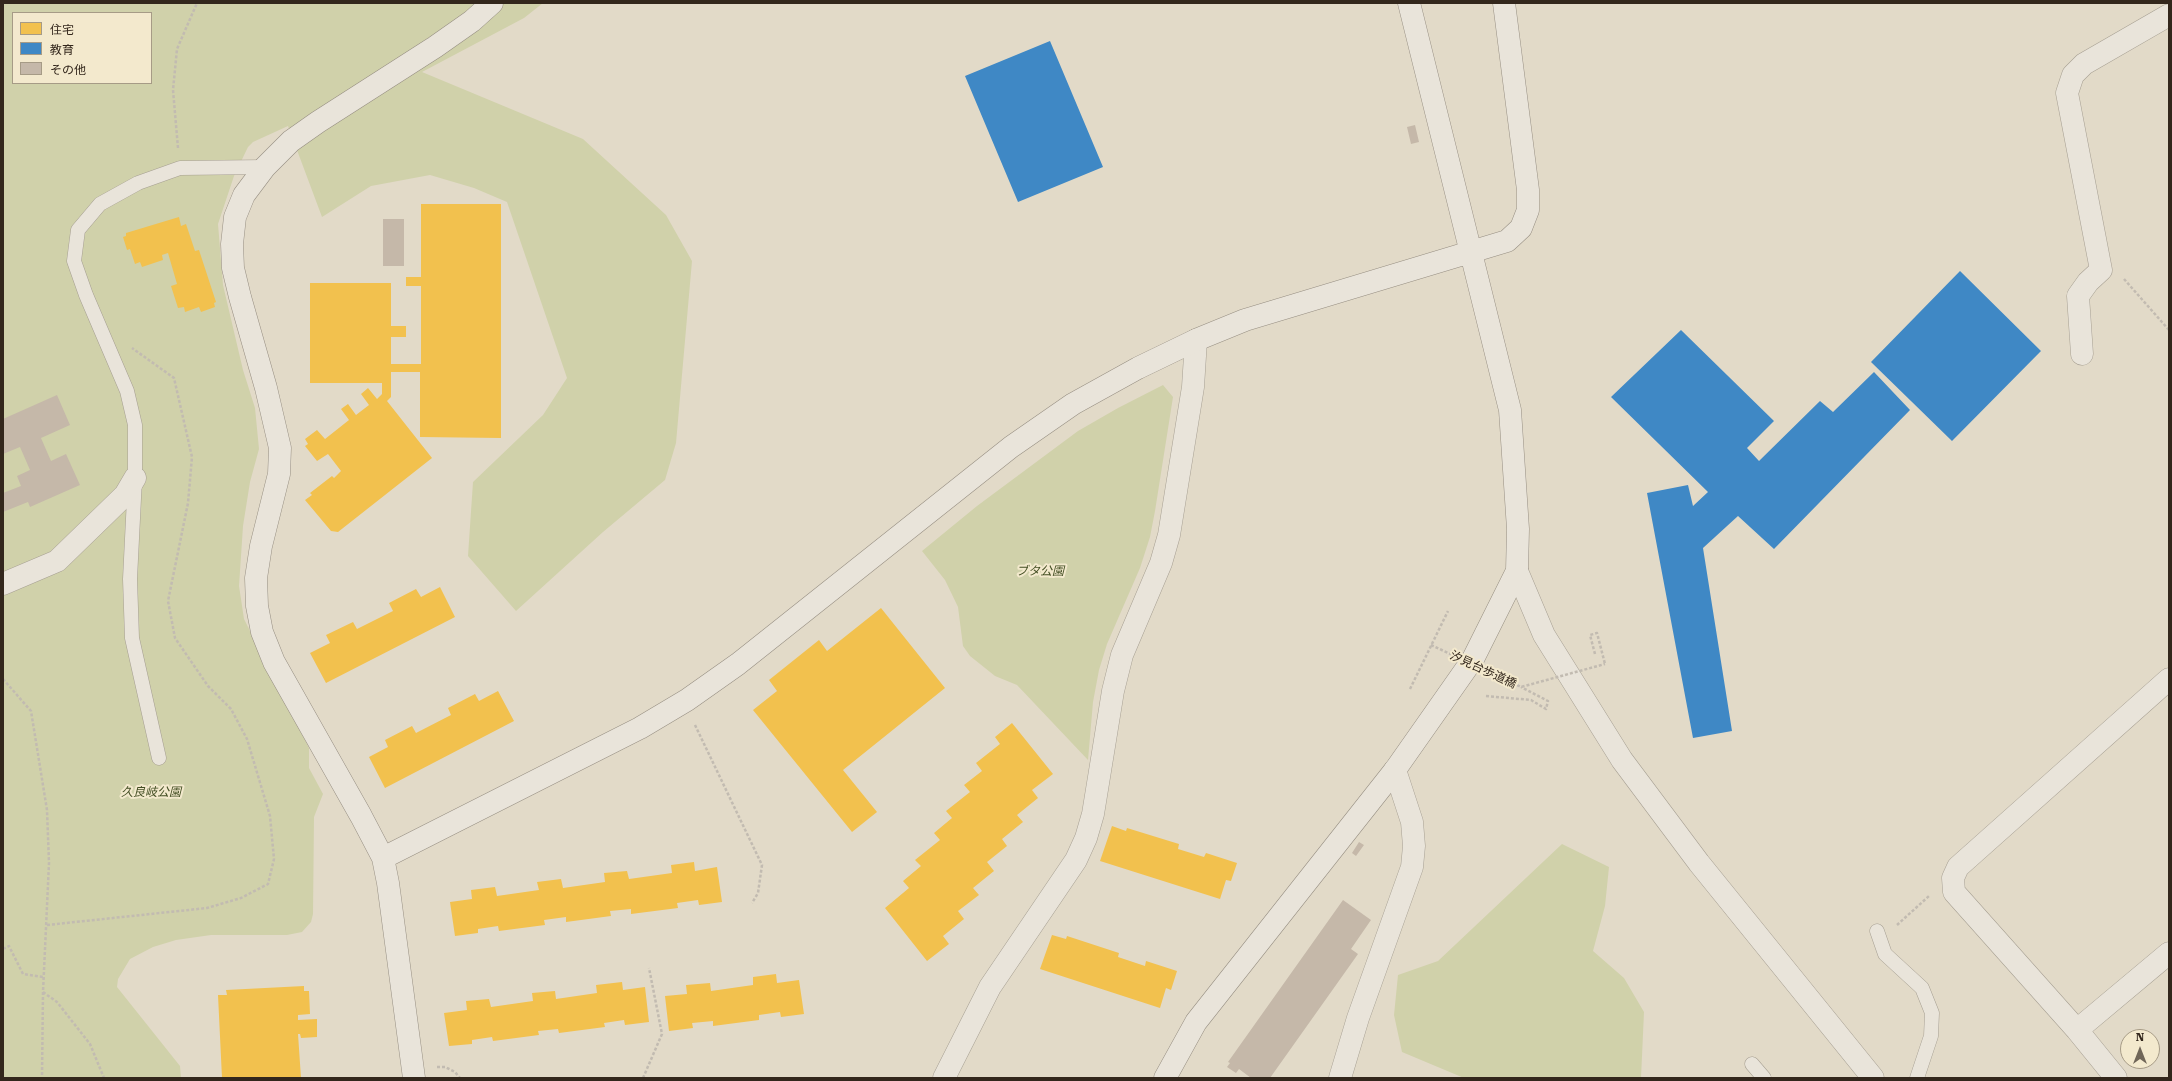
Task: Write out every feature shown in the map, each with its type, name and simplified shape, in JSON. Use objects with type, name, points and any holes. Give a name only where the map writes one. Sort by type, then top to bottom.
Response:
[{"type":"street","points":[[422,1072],[383,858],[274,662],[262,632],[257,606],[256,578],[261,546],[279,474],[280,448],[233,268],[232,244],[235,217],[244,195],[265,167],[291,141],[435,47],[472,21],[492,3]]},
{"type":"street","points":[[1409,3],[1510,410],[1518,529],[1517,571],[1544,635],[1622,760],[1699,863],[1873,1078]]},
{"type":"street","points":[[383,858],[640,728],[687,700],[738,664],[1011,447],[1073,404],[1138,368],[1196,340],[1245,320],[1507,241],[1521,228],[1528,210],[1528,190],[1504,3]]},
{"type":"street","points":[[2082,354],[2078,296],[2088,282],[2102,270],[2067,93],[2073,75],[2084,64],[2169,15]]},
{"type":"street","points":[[944,1078],[990,987],[1076,860],[1086,838],[1093,814],[1113,691],[1122,655],[1161,563],[1169,535],[1193,387],[1196,340]]},
{"type":"street","points":[[3,584],[57,561],[125,495],[135,478]]},
{"type":"street","points":[[1165,1078],[1196,1022],[1395,770],[1473,659],[1517,571]]},
{"type":"street","points":[[2116,1078],[2077,1030],[1954,892],[1953,878],[1958,867],[2169,678]]},
{"type":"street","points":[[1340,1078],[1358,1018],[1412,867],[1414,846],[1412,822],[1395,770]]},
{"type":"street","points":[[2077,1030],[2169,953]]},
{"type":"lane","points":[[159,758],[132,638],[130,579],[135,478],[135,425],[127,391],[110,347],[86,295],[74,261],[78,230],[100,204],[138,183],[180,168],[265,167]]},
{"type":"lane","points":[[1877,931],[1885,954],[1922,988],[1932,1013],[1931,1036],[1917,1078]]},
{"type":"lane","points":[[1752,1064],[1764,1078]]},
{"type":"path","points":[[180,168],[173,90],[176,49],[197,3]]},
{"type":"path","points":[[2102,270],[2125,280],[2169,330]]},
{"type":"path","points":[[47,925],[206,908],[241,898],[268,884],[274,859],[270,816],[247,739],[231,709],[208,686],[175,638],[168,601],[188,502],[192,457],[174,378],[140,352],[121,343],[110,347]]},
{"type":"path","points":[[1410,689],[1448,611]]},
{"type":"path","name":"汐見台歩道橋","points":[[1431,645],[1521,688],[1605,664],[1597,633],[1590,635],[1595,654]]},
{"type":"path","points":[[3,679],[31,711],[47,810],[49,863],[43,992],[42,1078]]},
{"type":"path","points":[[1486,696],[1531,700],[1546,708],[1548,701],[1521,688]]},
{"type":"path","points":[[693,721],[762,865],[758,893],[752,903]]},
{"type":"path","points":[[1896,926],[1933,892]]},
{"type":"path","points":[[3,949],[9,946],[22,974],[44,977]]},
{"type":"path","points":[[643,1078],[662,1034],[649,968]]},
{"type":"path","points":[[43,992],[57,1002],[90,1044],[104,1078]]},
{"type":"path","points":[[422,1072],[445,1067],[455,1072],[460,1078]]},
{"type":"green space","name":"久良岐公園","points":[[3,3],[543,3],[524,18],[422,72],[583,139],[666,215],[692,261],[676,443],[665,480],[603,532],[516,611],[468,556],[473,482],[543,415],[567,378],[507,202],[474,188],[430,175],[371,186],[322,217],[288,126],[253,142],[248,147],[234,176],[218,224],[223,285],[243,370],[255,408],[259,449],[250,482],[243,526],[239,586],[244,619],[309,748],[309,768],[323,794],[314,817],[313,914],[311,922],[302,932],[287,935],[211,935],[176,940],[153,947],[130,959],[118,979],[117,987],[180,1066],[181,1078],[3,1078]]},
{"type":"green space","name":"ブタ公園","points":[[1163,385],[1173,397],[1150,537],[1140,568],[1107,644],[1099,670],[1093,702],[1088,760],[1017,685],[995,676],[970,656],[963,646],[958,607],[945,580],[922,551],[977,506],[1078,431]]},
{"type":"green space","points":[[1562,844],[1609,867],[1605,906],[1593,951],[1624,978],[1644,1012],[1641,1078],[1464,1078],[1402,1052],[1394,1015],[1398,975],[1438,961]]},
{"type":"building: 住宅","points":[[421,204],[501,204],[501,438],[420,437],[420,372],[391,372],[391,397],[387,401],[432,458],[338,532],[331,531],[305,500],[312,495],[310,493],[332,476],[334,478],[341,471],[328,454],[317,461],[305,446],[308,444],[305,439],[317,430],[325,439],[349,420],[341,409],[348,404],[356,415],[369,405],[361,394],[368,388],[377,399],[382,394],[382,383],[310,383],[310,283],[391,283],[391,326],[406,326],[406,337],[391,337],[391,364],[421,364],[421,286],[406,286],[406,277],[421,277]]},
{"type":"building: 住宅","points":[[179,217],[181,226],[186,224],[195,251],[199,250],[216,302],[214,303],[215,307],[201,312],[199,307],[185,312],[184,307],[178,308],[171,286],[177,284],[168,253],[162,255],[163,260],[142,267],[140,262],[135,264],[130,249],[127,250],[123,237],[126,236],[126,233]]},
{"type":"building: 住宅","points":[[440,587],[455,617],[326,683],[310,653],[330,643],[326,635],[353,622],[357,629],[393,611],[389,603],[416,589],[421,597]]},
{"type":"building: 住宅","points":[[881,608],[945,688],[843,770],[877,812],[852,832],[753,710],[777,691],[769,680],[819,640],[827,651]]},
{"type":"building: 住宅","points":[[498,691],[514,721],[385,788],[369,757],[388,747],[385,740],[412,726],[416,733],[451,715],[448,708],[475,694],[479,701]]},
{"type":"building: 住宅","points":[[1012,723],[1053,774],[1032,790],[1038,798],[1017,815],[1023,822],[1002,839],[1007,846],[987,862],[994,871],[973,888],[979,895],[958,911],[964,919],[943,936],[949,944],[927,961],[885,908],[909,888],[903,881],[921,866],[915,860],[940,840],[934,833],[952,818],[946,811],[970,792],[964,785],[982,771],[976,763],[1000,744],[995,737]]},
{"type":"building: 住宅","points":[[1112,826],[1126,831],[1127,828],[1179,844],[1178,849],[1204,857],[1206,853],[1237,863],[1231,881],[1226,880],[1220,899],[1100,861]]},
{"type":"building: 住宅","points":[[694,862],[695,871],[717,867],[722,902],[699,905],[698,900],[677,903],[678,908],[631,914],[631,909],[610,911],[611,916],[566,922],[566,917],[544,920],[545,925],[499,931],[498,926],[478,929],[478,933],[455,936],[450,902],[472,899],[471,890],[495,887],[497,896],[539,890],[537,882],[561,879],[563,888],[605,882],[604,873],[627,871],[629,879],[672,873],[671,865]]},
{"type":"building: 住宅","points":[[1052,935],[1066,939],[1067,936],[1119,953],[1118,957],[1145,966],[1146,961],[1177,971],[1171,990],[1166,988],[1160,1008],[1040,969]]},
{"type":"building: 住宅","points":[[776,974],[777,983],[799,980],[804,1014],[781,1017],[780,1012],[759,1015],[759,1020],[713,1026],[713,1021],[692,1023],[693,1028],[669,1031],[665,996],[687,994],[686,985],[710,983],[711,991],[753,985],[753,977]]},
{"type":"building: 住宅","points":[[622,982],[623,990],[645,987],[649,1022],[625,1025],[624,1020],[604,1023],[605,1027],[559,1033],[558,1029],[538,1031],[539,1035],[493,1041],[492,1037],[472,1040],[472,1044],[449,1046],[444,1013],[467,1010],[466,1001],[489,999],[491,1007],[533,1001],[532,993],[555,991],[556,999],[597,993],[596,985]]},
{"type":"building: 住宅","points":[[304,986],[304,991],[309,991],[310,1014],[298,1015],[298,1020],[317,1019],[317,1037],[301,1038],[300,1034],[298,1034],[301,1078],[222,1078],[218,995],[227,995],[226,990]]},
{"type":"building: 教育","points":[[1050,41],[1103,167],[1018,202],[965,76]]},
{"type":"building: 教育","points":[[1960,271],[2041,351],[1952,441],[1871,362]]},
{"type":"building: 教育","points":[[1681,330],[1774,421],[1747,448],[1759,461],[1820,401],[1833,412],[1874,372],[1910,410],[1774,549],[1738,516],[1703,548],[1732,731],[1693,738],[1647,493],[1688,485],[1693,506],[1708,492],[1611,397]]},
{"type":"building: その他","points":[[1415,125],[1419,142],[1411,144],[1407,127]]},
{"type":"building: その他","points":[[383,219],[404,219],[404,266],[383,266]]},
{"type":"building: その他","points":[[57,395],[70,425],[41,438],[51,461],[66,454],[80,485],[30,507],[28,502],[3,512],[3,493],[21,486],[17,476],[30,470],[20,447],[3,454],[3,419]]},
{"type":"building: その他","points":[[1359,842],[1364,845],[1356,856],[1352,853]]},
{"type":"building: その他","points":[[1343,900],[1371,920],[1351,949],[1358,954],[1270,1078],[1251,1078],[1239,1069],[1236,1073],[1227,1067],[1230,1063],[1228,1062]]}]
